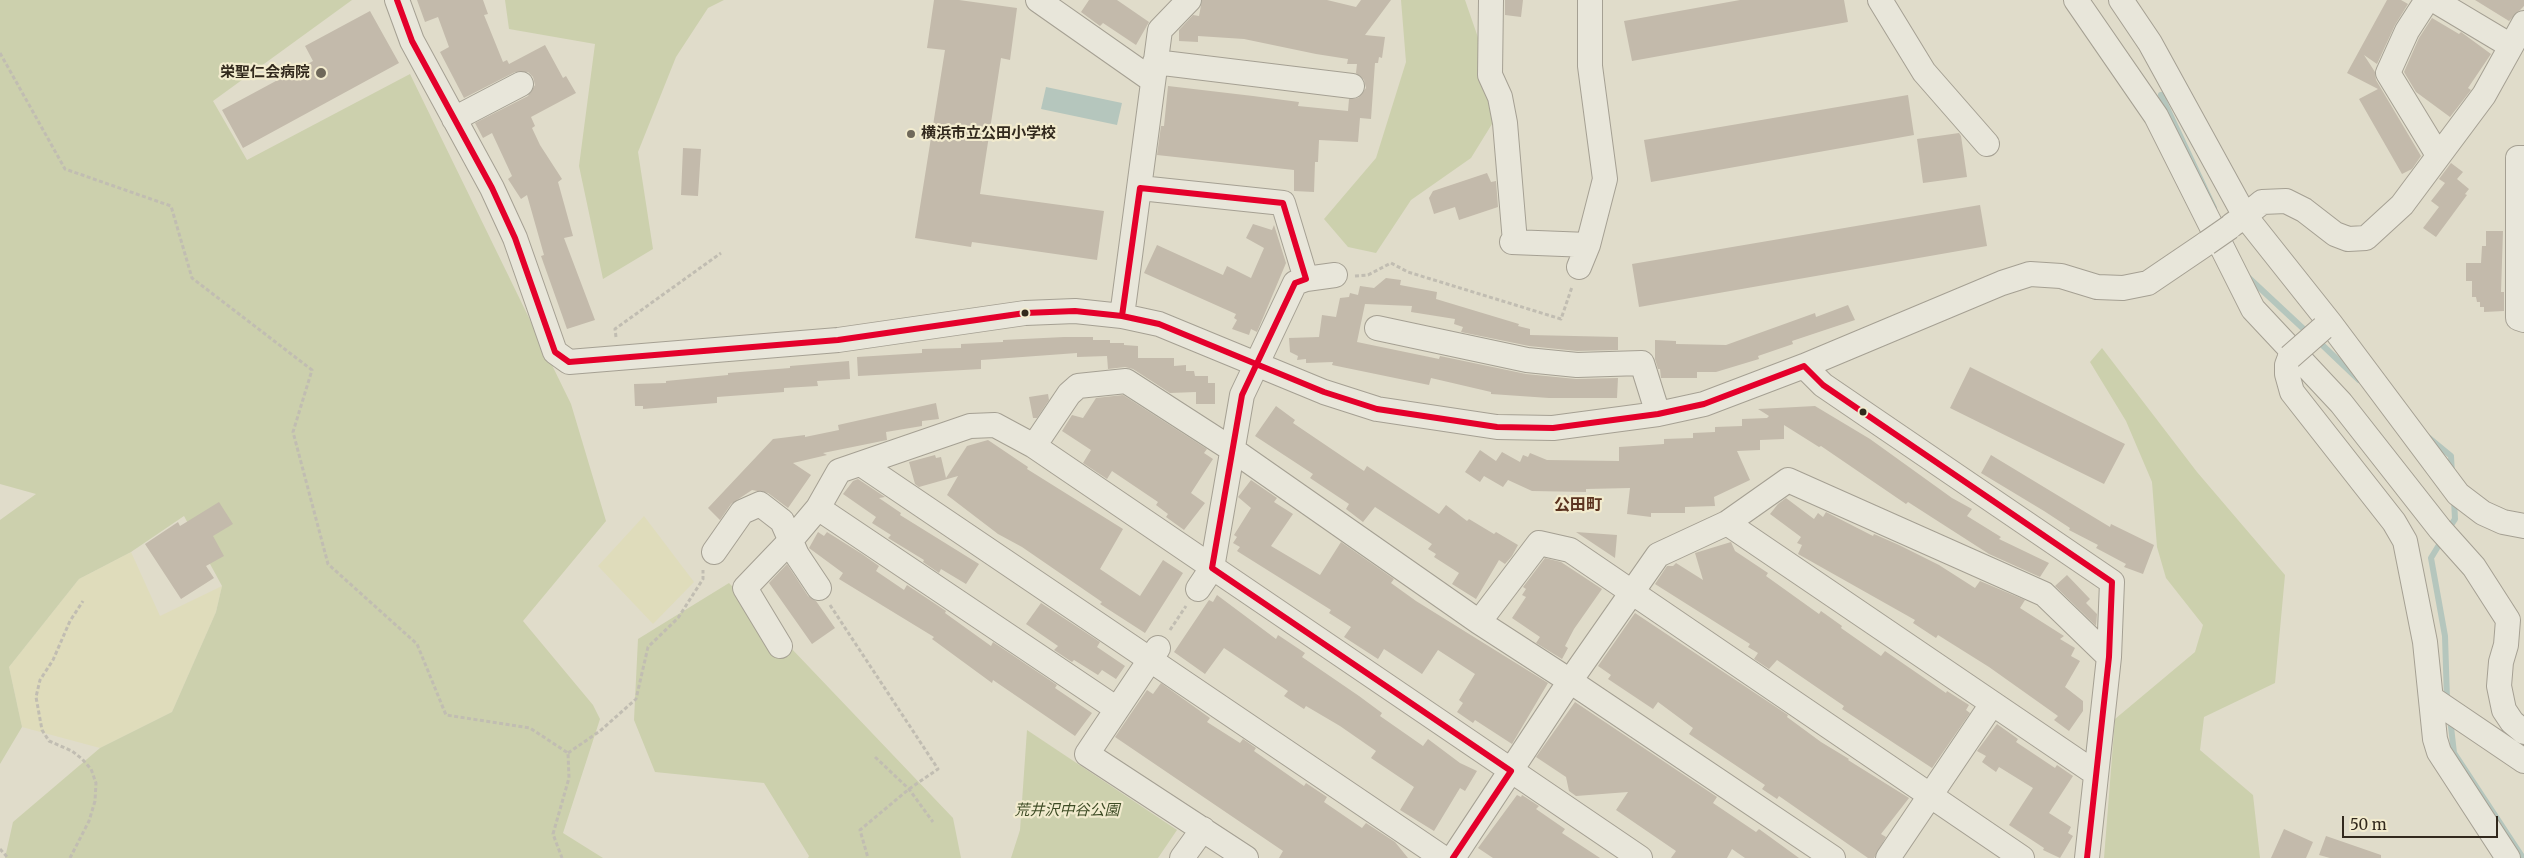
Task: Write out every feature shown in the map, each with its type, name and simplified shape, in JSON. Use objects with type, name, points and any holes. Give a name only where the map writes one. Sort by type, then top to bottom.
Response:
[{"type":"street","points":[[397,0],[412,41],[515,238],[555,352],[569,362],[838,340],[1025,314],[1075,311],[1122,316],[1159,324],[1324,392],[1377,409],[1498,427],[1553,428],[1658,414],[1704,404],[1804,366],[2002,283],[2030,274],[2061,276],[2097,287],[2123,288],[2148,283],[2207,243],[2262,202],[2286,201],[2304,210],[2335,234],[2348,239],[2366,238],[2402,204],[2484,95],[2524,23]]},
{"type":"street","points":[[1038,0],[1154,71],[1352,86]]},
{"type":"street","points":[[1122,316],[1160,30],[1189,0]]},
{"type":"street","points":[[1491,0],[1490,75],[1500,97],[1505,123],[1513,242],[1588,245]]},
{"type":"street","points":[[1579,267],[1588,245],[1606,178],[1590,66],[1590,0]]},
{"type":"street","points":[[1880,0],[1924,72],[1987,144]]},
{"type":"street","points":[[2076,0],[2156,116],[2253,309],[2342,403],[2440,529],[2474,567],[2508,620],[2515,649],[2501,662],[2498,686],[2504,710],[2512,722],[2524,732]]},
{"type":"street","points":[[2121,0],[2150,43],[2237,221],[2326,326],[2458,494],[2484,513],[2503,522],[2524,526]]},
{"type":"street","points":[[2427,0],[2407,31],[2388,73],[2438,155]]},
{"type":"street","points":[[2434,0],[2511,46]]},
{"type":"street","points":[[454,119],[521,84]]},
{"type":"street","points":[[2524,158],[2518,158],[2518,318],[2524,320]]},
{"type":"street","points":[[1140,188],[1284,204],[1306,279]]},
{"type":"street","points":[[1198,589],[1212,568],[1242,395],[1295,283],[1306,279],[1342,276]]},
{"type":"street","points":[[2326,326],[2290,357],[2287,365],[2287,374],[2292,392],[2394,522],[2405,541],[2425,642],[2435,739],[2439,752],[2497,856]]},
{"type":"street","points":[[1377,328],[1527,360],[1576,365],[1642,363],[1658,414]]},
{"type":"street","points":[[1804,366],[1823,385],[2112,582],[2108,657],[2087,858]]},
{"type":"street","points":[[1034,446],[1069,394],[1078,386],[1126,381],[1233,450],[1479,622],[1570,680],[1833,858]]},
{"type":"street","points":[[780,646],[745,588],[791,540],[818,508],[839,471],[970,426],[995,424],[1034,446],[1640,858]]},
{"type":"street","points":[[861,464],[1154,654],[1443,858]]},
{"type":"street","points":[[1453,858],[1570,680],[1658,555],[1727,524],[1788,480],[2044,594],[2108,657]]},
{"type":"street","points":[[714,552],[742,512],[760,504],[782,521],[797,555],[819,588]]},
{"type":"street","points":[[818,508],[1117,709]]},
{"type":"street","points":[[1727,524],[2096,773]]},
{"type":"street","points":[[1479,622],[1539,543],[1570,550],[1633,591],[1929,796],[2022,858]]},
{"type":"street","points":[[1154,654],[1086,754],[1246,858]]},
{"type":"street","points":[[2431,698],[2524,761]]},
{"type":"street","points":[[1888,858],[1992,704]]},
{"type":"street","points":[[1182,858],[1203,829]]},
{"type":"path","points":[[0,53],[65,169],[171,206],[192,278],[312,370],[293,432],[328,564],[417,644],[446,715],[530,728],[568,753]]},
{"type":"path","points":[[615,329],[721,253]]},
{"type":"path","points":[[1342,276],[1368,275],[1391,263],[1408,272],[1561,319],[1564,307]]},
{"type":"path","points":[[568,753],[600,731],[636,699],[648,647],[678,618],[703,579],[704,562],[714,552]]},
{"type":"path","points":[[819,588],[938,770],[909,789],[860,830],[868,858]]},
{"type":"path","points":[[1154,654],[1198,589]]},
{"type":"path","points":[[70,858],[90,821],[95,801],[96,783],[91,769],[82,759],[72,751],[49,741],[42,730],[36,698],[40,680],[53,660],[70,621],[83,601]]},
{"type":"path","points":[[562,858],[552,834],[569,778],[568,753]]},
{"type":"path","points":[[875,757],[909,789],[934,822]]},
{"type":"path","points":[[0,850],[8,858]]},
{"type":"shaded area","points":[[1046,87],[1122,103],[1117,125],[1041,109]]},
{"type":"shaded area","points":[[644,516],[694,582],[653,624],[598,566]]},
{"type":"shaded area","points":[[131,552],[160,616],[222,586],[216,612],[172,712],[100,748],[22,727],[9,667],[79,579]]},
{"type":"green space","points":[[0,0],[352,0],[213,101],[247,160],[410,74],[571,404],[606,521],[523,621],[593,705],[600,719],[563,833],[603,858],[5,858],[13,822],[100,748],[172,712],[216,612],[222,586],[184,516],[131,552],[79,579],[9,667],[22,727],[0,764],[0,520],[36,494],[0,484]]},
{"type":"green space","points":[[505,0],[724,0],[708,8],[676,57],[638,152],[653,249],[603,279],[579,166],[595,44],[509,29]]},
{"type":"green space","points":[[1401,0],[1465,0],[1492,78],[1492,124],[1471,158],[1411,200],[1376,253],[1348,247],[1324,219],[1376,158],[1406,62]]},
{"type":"green space","points":[[2102,348],[2197,472],[2285,575],[2275,683],[2204,717],[2200,750],[2253,795],[2260,858],[2104,858],[2115,719],[2195,652],[2203,625],[2166,578],[2157,547],[2152,482],[2126,421],[2090,362]]},
{"type":"green space","points":[[729,583],[953,818],[961,858],[808,858],[809,856],[764,783],[655,772],[634,720],[638,639]]},
{"type":"green space","name":"荒井沢中谷公園","points":[[1027,730],[1177,830],[1158,858],[1011,858],[1020,830]]},
{"type":"building","points":[[417,0],[483,0],[488,14],[484,15],[503,62],[507,60],[509,64],[545,45],[563,78],[566,76],[576,93],[531,117],[535,126],[532,128],[540,145],[562,179],[558,182],[573,236],[564,238],[595,320],[567,329],[541,256],[544,255],[527,195],[521,199],[508,179],[512,176],[492,133],[483,138],[475,123],[528,96],[535,85],[533,77],[528,72],[515,72],[464,98],[440,52],[449,47],[438,17],[425,22]]},
{"type":"building","points":[[934,0],[959,0],[1017,8],[1010,60],[1001,58],[980,194],[1104,211],[1097,260],[972,242],[971,247],[915,238],[945,50],[927,48]]},
{"type":"building","points":[[1089,0],[1117,0],[1149,22],[1136,45],[1103,23],[1100,26],[1081,12]]},
{"type":"building","points":[[1202,0],[1327,0],[1356,7],[1361,0],[1391,0],[1365,35],[1385,37],[1382,58],[1379,57],[1378,63],[1375,63],[1371,119],[1360,118],[1358,142],[1319,140],[1318,162],[1315,162],[1314,192],[1294,191],[1294,170],[1157,155],[1161,126],[1164,126],[1168,86],[1299,102],[1298,106],[1348,111],[1349,99],[1358,98],[1366,88],[1364,80],[1356,73],[1357,64],[1347,64],[1348,59],[1244,39],[1198,36],[1198,42],[1179,41],[1179,30],[1193,15],[1199,16]]},
{"type":"building","points":[[1505,0],[1523,0],[1521,17],[1505,15]]},
{"type":"building","points":[[1740,0],[1844,0],[1848,22],[1632,61],[1624,21]]},
{"type":"building","points":[[2387,0],[2401,0],[2408,4],[2395,25],[2377,64],[2364,55],[2375,72],[2376,80],[2421,156],[2412,169],[2402,174],[2359,99],[2378,89],[2347,73]]},
{"type":"building","points":[[2475,0],[2524,0],[2524,6],[2509,21]]},
{"type":"building","points":[[370,11],[399,63],[243,148],[222,110],[313,61],[305,46]]},
{"type":"building","points":[[2432,18],[2459,34],[2461,32],[2491,54],[2468,88],[2471,90],[2450,117],[2416,92],[2404,72],[2419,38]]},
{"type":"building","points":[[1908,95],[1914,135],[1651,182],[1644,140]]},
{"type":"building","points":[[1959,133],[1967,177],[1923,183],[1917,139]]},
{"type":"building","points":[[683,148],[701,149],[698,196],[681,195]]},
{"type":"building","points":[[2451,163],[2463,172],[2457,179],[2469,189],[2465,194],[2467,195],[2436,237],[2423,228],[2439,207],[2431,201],[2445,183],[2439,179]]},
{"type":"building","points":[[1487,173],[1491,182],[1496,181],[1498,207],[1459,220],[1455,207],[1434,214],[1429,198],[1433,191]]},
{"type":"building","points":[[1980,205],[1987,246],[1639,307],[1632,264]]},
{"type":"building","points":[[1253,224],[1272,230],[1274,225],[1286,263],[1257,332],[1251,329],[1249,335],[1232,329],[1237,320],[1234,318],[1236,314],[1144,273],[1157,245],[1223,275],[1227,266],[1251,278],[1264,248],[1246,238]]},
{"type":"building","points":[[2486,231],[2503,231],[2501,292],[2504,292],[2504,311],[2484,312],[2484,307],[2480,307],[2480,302],[2477,302],[2476,297],[2472,297],[2472,281],[2466,281],[2466,263],[2481,263],[2482,246],[2486,246]]},
{"type":"building","points":[[1386,278],[1401,280],[1400,285],[1437,292],[1436,299],[1519,324],[1518,326],[1530,329],[1530,335],[1618,337],[1618,350],[1577,351],[1529,346],[1461,332],[1463,327],[1454,324],[1455,319],[1411,312],[1412,306],[1365,304],[1357,342],[1439,359],[1440,356],[1526,374],[1576,379],[1618,378],[1617,398],[1549,398],[1491,394],[1491,392],[1431,378],[1429,385],[1332,365],[1333,362],[1306,363],[1306,359],[1297,360],[1298,356],[1290,352],[1289,338],[1319,337],[1322,315],[1336,317],[1340,298],[1349,297],[1350,293],[1358,295],[1360,286],[1374,288]]},
{"type":"building","points":[[1848,305],[1855,320],[1792,341],[1793,344],[1758,356],[1759,359],[1716,372],[1697,372],[1697,378],[1661,378],[1660,369],[1658,369],[1655,359],[1655,340],[1676,341],[1676,344],[1726,345],[1815,313],[1816,317]]},
{"type":"building","points":[[1064,337],[1093,337],[1093,340],[1110,340],[1110,343],[1138,346],[1138,358],[1174,358],[1174,366],[1186,365],[1186,371],[1194,371],[1195,376],[1208,376],[1208,383],[1215,383],[1215,404],[1196,404],[1196,392],[1170,393],[1133,369],[1125,367],[1108,369],[1107,356],[1077,357],[1077,353],[981,360],[981,369],[858,376],[857,357],[922,353],[922,349],[961,348],[961,344]]},
{"type":"building","points":[[849,361],[850,379],[817,381],[818,386],[784,388],[784,392],[717,397],[717,403],[643,409],[643,406],[635,406],[634,384],[666,383],[666,381],[728,375],[728,373]]},
{"type":"building","points":[[1970,367],[2125,444],[2104,484],[1950,408]]},
{"type":"building","points":[[1048,394],[1049,400],[1037,418],[1033,418],[1029,397]]},
{"type":"building","points":[[1123,395],[1207,449],[1204,453],[1213,459],[1191,493],[1205,503],[1184,530],[1166,517],[1168,514],[1156,505],[1158,502],[1112,471],[1107,479],[1083,463],[1091,450],[1062,431],[1072,415],[1083,418],[1096,398]]},
{"type":"building","points":[[936,403],[939,419],[922,421],[922,426],[886,432],[887,440],[823,453],[827,455],[793,463],[811,475],[788,508],[768,493],[752,490],[731,504],[720,520],[708,508],[773,439],[805,435],[805,437],[839,430],[838,425]]},
{"type":"building","points":[[1276,406],[1295,420],[1293,423],[1364,471],[1367,466],[1439,514],[1446,505],[1467,521],[1469,519],[1494,534],[1496,532],[1518,545],[1512,556],[1505,564],[1499,560],[1476,599],[1452,584],[1459,573],[1434,557],[1436,554],[1428,549],[1432,544],[1375,507],[1363,522],[1346,509],[1349,504],[1310,478],[1313,474],[1255,436]]},
{"type":"building","points":[[1815,406],[1870,439],[1952,498],[1972,509],[1967,516],[2001,537],[1999,539],[2049,563],[2040,577],[1989,554],[1908,502],[1906,504],[1821,446],[1819,447],[1784,425],[1784,439],[1760,440],[1760,450],[1737,451],[1750,480],[1714,497],[1715,506],[1685,507],[1685,513],[1651,513],[1651,517],[1627,514],[1630,488],[1586,489],[1586,492],[1532,491],[1508,480],[1503,487],[1484,476],[1480,482],[1465,472],[1480,450],[1496,461],[1502,452],[1520,462],[1523,455],[1528,457],[1530,453],[1547,460],[1619,461],[1619,447],[1664,444],[1664,439],[1693,438],[1693,433],[1715,432],[1715,427],[1742,426],[1742,419],[1767,418],[1769,416],[1758,409]]},
{"type":"building","points":[[988,440],[1028,467],[1027,469],[1123,529],[1100,569],[1140,596],[1163,560],[1183,573],[1145,633],[1100,604],[1102,602],[1022,547],[998,534],[947,495],[958,476],[919,487],[915,484],[909,462],[935,455],[936,458],[941,457],[946,478],[967,446]]},
{"type":"building","points":[[1991,455],[2110,527],[2111,524],[2154,545],[2143,574],[2124,567],[2126,564],[2096,548],[2098,545],[2069,530],[2070,528],[2044,511],[1981,473]]},
{"type":"building","points":[[858,479],[885,497],[879,498],[901,513],[900,515],[979,564],[966,584],[941,569],[939,573],[923,562],[924,560],[888,538],[891,535],[872,523],[876,517],[843,494],[853,481]]},
{"type":"building","points":[[1251,480],[1277,498],[1274,502],[1293,514],[1271,546],[1320,575],[1341,542],[1394,579],[1391,583],[1416,601],[1548,683],[1512,744],[1475,720],[1473,723],[1457,712],[1463,703],[1459,700],[1475,674],[1438,650],[1422,674],[1384,649],[1378,659],[1344,637],[1351,627],[1329,613],[1331,610],[1237,551],[1240,547],[1233,543],[1237,537],[1234,535],[1251,508],[1238,497]]},
{"type":"building","points":[[1786,498],[1814,519],[1818,513],[1823,517],[1826,512],[1873,536],[1874,534],[1939,565],[1975,588],[1980,581],[2025,600],[2020,608],[2064,636],[2060,639],[2075,648],[2071,656],[2080,661],[2065,687],[2083,701],[2083,711],[2069,731],[2054,720],[2058,716],[1989,667],[1938,635],[1936,638],[1913,623],[1915,620],[1798,554],[1802,545],[1797,543],[1801,537],[1770,514]]},
{"type":"building","points":[[219,502],[233,524],[213,536],[224,556],[206,566],[214,578],[181,599],[145,544],[178,522],[180,526]]},
{"type":"building","points":[[818,532],[824,536],[827,532],[862,554],[879,566],[876,571],[904,590],[907,585],[946,611],[945,613],[991,646],[993,642],[1057,685],[1055,688],[1092,713],[1075,736],[993,680],[992,683],[932,639],[934,637],[839,579],[843,573],[809,548]]},
{"type":"building","points":[[1576,532],[1617,535],[1615,558]]},
{"type":"building","points":[[1731,542],[1735,551],[1768,573],[1766,576],[1819,614],[1821,611],[1842,626],[1841,628],[1881,656],[1885,651],[1946,693],[1947,691],[1969,705],[1966,710],[1970,713],[1932,768],[1842,709],[1844,706],[1777,660],[1769,669],[1754,659],[1758,653],[1748,647],[1750,644],[1655,584],[1667,566],[1673,566],[1676,563],[1703,580],[1695,553]]},
{"type":"building","points":[[1545,558],[1561,562],[1602,589],[1574,629],[1565,646],[1568,648],[1562,659],[1536,643],[1540,637],[1512,618],[1526,597],[1522,595],[1526,589],[1523,587]]},
{"type":"building","points":[[787,564],[808,596],[816,601],[835,628],[812,644],[769,583]]},
{"type":"building","points":[[2067,575],[2090,599],[2086,603],[2097,614],[2096,626],[2055,586]]},
{"type":"building","points":[[1217,595],[1276,639],[1278,635],[1305,653],[1302,657],[1359,696],[1382,713],[1380,716],[1423,746],[1428,739],[1460,763],[1477,771],[1465,791],[1460,788],[1434,831],[1400,810],[1414,787],[1371,758],[1376,751],[1340,726],[1306,706],[1304,709],[1284,696],[1288,691],[1224,648],[1205,674],[1174,652],[1209,600],[1213,602]]},
{"type":"building","points":[[1041,603],[1100,642],[1097,647],[1125,666],[1116,679],[1102,670],[1098,675],[1074,660],[1072,662],[1054,650],[1058,646],[1026,624]]},
{"type":"building","points":[[1635,613],[1788,715],[1787,717],[1821,742],[1909,798],[1881,834],[1886,837],[1874,858],[1868,858],[1779,796],[1777,799],[1762,789],[1765,785],[1689,734],[1693,728],[1658,702],[1653,709],[1608,679],[1611,675],[1598,666]]},
{"type":"building","points":[[1161,683],[1210,718],[1207,722],[1240,743],[1243,739],[1256,748],[1254,751],[1304,786],[1306,783],[1327,797],[1324,802],[1362,828],[1366,823],[1395,842],[1408,858],[1279,858],[1283,851],[1115,737],[1147,690],[1153,694]]},
{"type":"building","points":[[1575,702],[1717,797],[1713,803],[1756,832],[1759,829],[1799,858],[1745,858],[1732,849],[1727,858],[1671,858],[1676,851],[1616,810],[1628,792],[1576,796],[1569,791],[1566,777],[1536,757]]},
{"type":"building","points":[[1997,724],[2018,739],[2016,742],[2055,768],[2057,765],[2073,776],[2049,813],[2071,827],[2068,833],[2073,836],[2060,858],[2043,850],[2044,848],[2009,825],[2033,788],[1999,767],[1996,772],[1982,762],[1986,756],[1977,751]]},
{"type":"building","points":[[1517,795],[1521,797],[1522,795],[1539,806],[1536,809],[1565,829],[1562,833],[1600,858],[1493,858],[1478,848]]},
{"type":"building","points":[[2284,829],[2313,842],[2306,858],[2271,858]]},
{"type":"building","points":[[2326,836],[2381,855],[2381,858],[2330,858],[2319,855]]},
{"type":"waterway","points":[[2170,94],[2161,95],[2214,208]]},
{"type":"waterway","points":[[2249,278],[2309,334]]},
{"type":"waterway","points":[[2317,340],[2359,380]]},
{"type":"waterway","points":[[2428,437],[2451,456],[2452,474]]},
{"type":"waterway","points":[[2447,531],[2455,519],[2454,499]]},
{"type":"waterway","points":[[2442,540],[2431,558],[2445,636],[2447,700]]},
{"type":"waterway","points":[[2450,718],[2454,753],[2523,858]]},
{"type":"transit line","points":[[397,0],[412,41],[492,188],[515,238],[555,352],[569,362],[838,340],[1025,313],[1075,311],[1122,316],[1159,324],[1324,392],[1377,409],[1497,427],[1553,428],[1658,414],[1704,404],[1804,366],[1823,385],[2112,582],[2109,657],[2087,858]]},
{"type":"transit line","points":[[1122,316],[1140,188],[1283,203],[1306,279],[1295,283],[1242,395],[1212,568],[1511,771],[1453,858]]},
{"type":"place","name":"栄聖仁会病院","points":[[321,73]]},
{"type":"place","name":"横浜市立公田小学校","points":[[911,134]]},
{"type":"district","name":"公田町","points":[[1578,505]]}]
